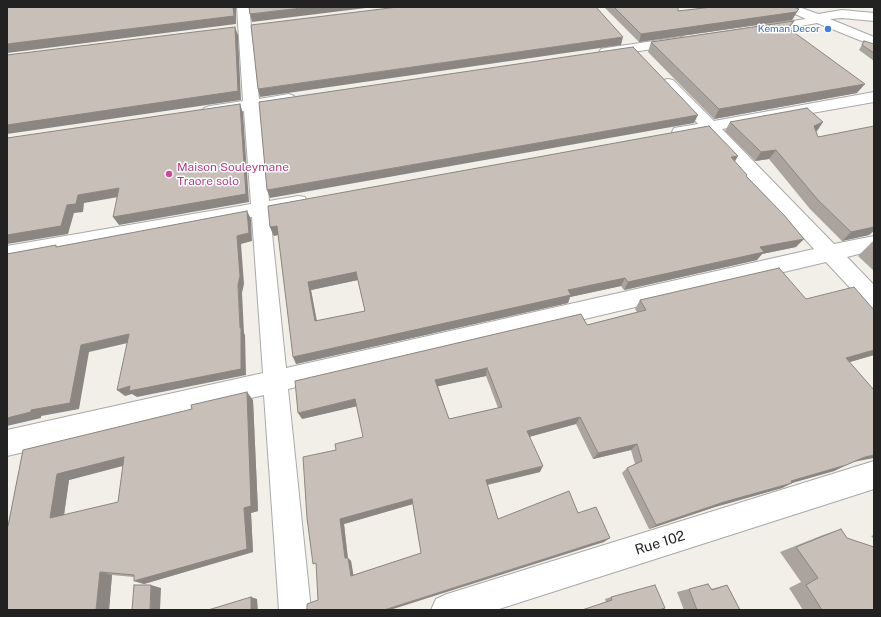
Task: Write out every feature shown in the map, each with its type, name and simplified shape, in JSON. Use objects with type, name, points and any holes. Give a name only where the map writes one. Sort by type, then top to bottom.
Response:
[{"type":"street","points":[[780,7],[796,10],[874,41]]},
{"type":"street","points":[[750,31],[809,22],[826,16],[842,14],[874,17]]},
{"type":"street","points":[[244,22],[295,610]]},
{"type":"street","points":[[619,33],[874,299]]},
{"type":"street","points":[[595,54],[645,59],[696,39]]},
{"type":"street","points":[[196,113],[306,96]]},
{"type":"street","points":[[663,136],[874,97]]},
{"type":"street","points":[[7,254],[314,199]]},
{"type":"street","points":[[7,443],[874,243]]},
{"type":"street","name":"Rue 102","points":[[447,610],[874,476]]},
{"type":"building","points":[[7,7],[233,7],[234,16],[7,44]]},
{"type":"building","points":[[249,7],[310,7],[250,14]]},
{"type":"building","points":[[398,7],[596,7],[623,37],[258,89],[251,25]]},
{"type":"building","points":[[614,7],[678,7],[678,11],[712,7],[793,7],[799,9],[796,12],[641,34]]},
{"type":"building","points":[[794,21],[788,28],[865,84],[719,109],[651,42]]},
{"type":"building","points":[[235,27],[238,91],[7,125],[7,55]]},
{"type":"building","points":[[864,41],[874,44],[874,53],[862,45]]},
{"type":"building","points":[[633,47],[698,115],[267,190],[259,102]]},
{"type":"building","points":[[240,104],[246,194],[113,217],[119,188],[78,195],[76,204],[67,205],[61,226],[7,235],[7,138]]},
{"type":"building","points":[[807,108],[823,122],[814,126],[818,137],[874,126],[874,227],[851,232],[818,200],[776,150],[761,152],[730,122]]},
{"type":"building","points":[[709,126],[738,156],[731,157],[747,175],[746,176],[784,215],[804,239],[760,247],[764,252],[628,282],[625,278],[568,290],[571,295],[293,357],[277,226],[270,227],[268,206]],"holes":[[[356,272],[365,311],[315,321],[308,282]]]},
{"type":"building","points":[[247,211],[249,233],[237,236],[240,276],[238,285],[241,328],[241,369],[129,391],[130,386],[117,390],[129,334],[81,345],[70,403],[31,410],[31,412],[7,418],[7,254],[56,245],[56,247]]},
{"type":"building","points":[[779,268],[806,299],[854,287],[874,310],[874,350],[846,358],[874,390],[874,455],[791,481],[792,483],[724,502],[656,525],[627,468],[642,461],[637,444],[598,453],[580,417],[527,431],[543,466],[486,480],[498,519],[569,491],[578,513],[596,507],[610,538],[384,610],[305,610],[307,609],[307,604],[318,600],[316,563],[313,564],[307,518],[303,457],[336,450],[335,444],[363,437],[355,399],[298,413],[295,381],[581,314],[587,325],[646,310],[640,300]],"holes":[[[487,368],[502,407],[449,419],[435,380]],[[412,499],[421,553],[351,576],[348,558],[345,558],[340,519]]]},
{"type":"building","points":[[247,392],[251,506],[244,508],[247,549],[134,581],[134,575],[100,572],[96,610],[7,610],[7,526],[23,450],[192,409],[191,405]],"holes":[[[124,457],[118,502],[50,518],[57,474]]]},
{"type":"building","points":[[841,529],[847,538],[874,547],[874,610],[822,610],[806,585],[818,578],[796,547]]},
{"type":"building","points":[[708,584],[712,590],[727,585],[740,610],[697,610],[689,589]]},
{"type":"building","points":[[134,585],[151,585],[150,610],[132,610]]},
{"type":"building","points":[[655,585],[665,608],[659,610],[582,610],[612,600],[611,597]]},
{"type":"building","points":[[251,597],[251,610],[208,610]]},
{"type":"place","name":"Keman Decor","points":[[828,29]]},
{"type":"place","name":"Maison Souleymane Traore solo","points":[[169,174]]}]
